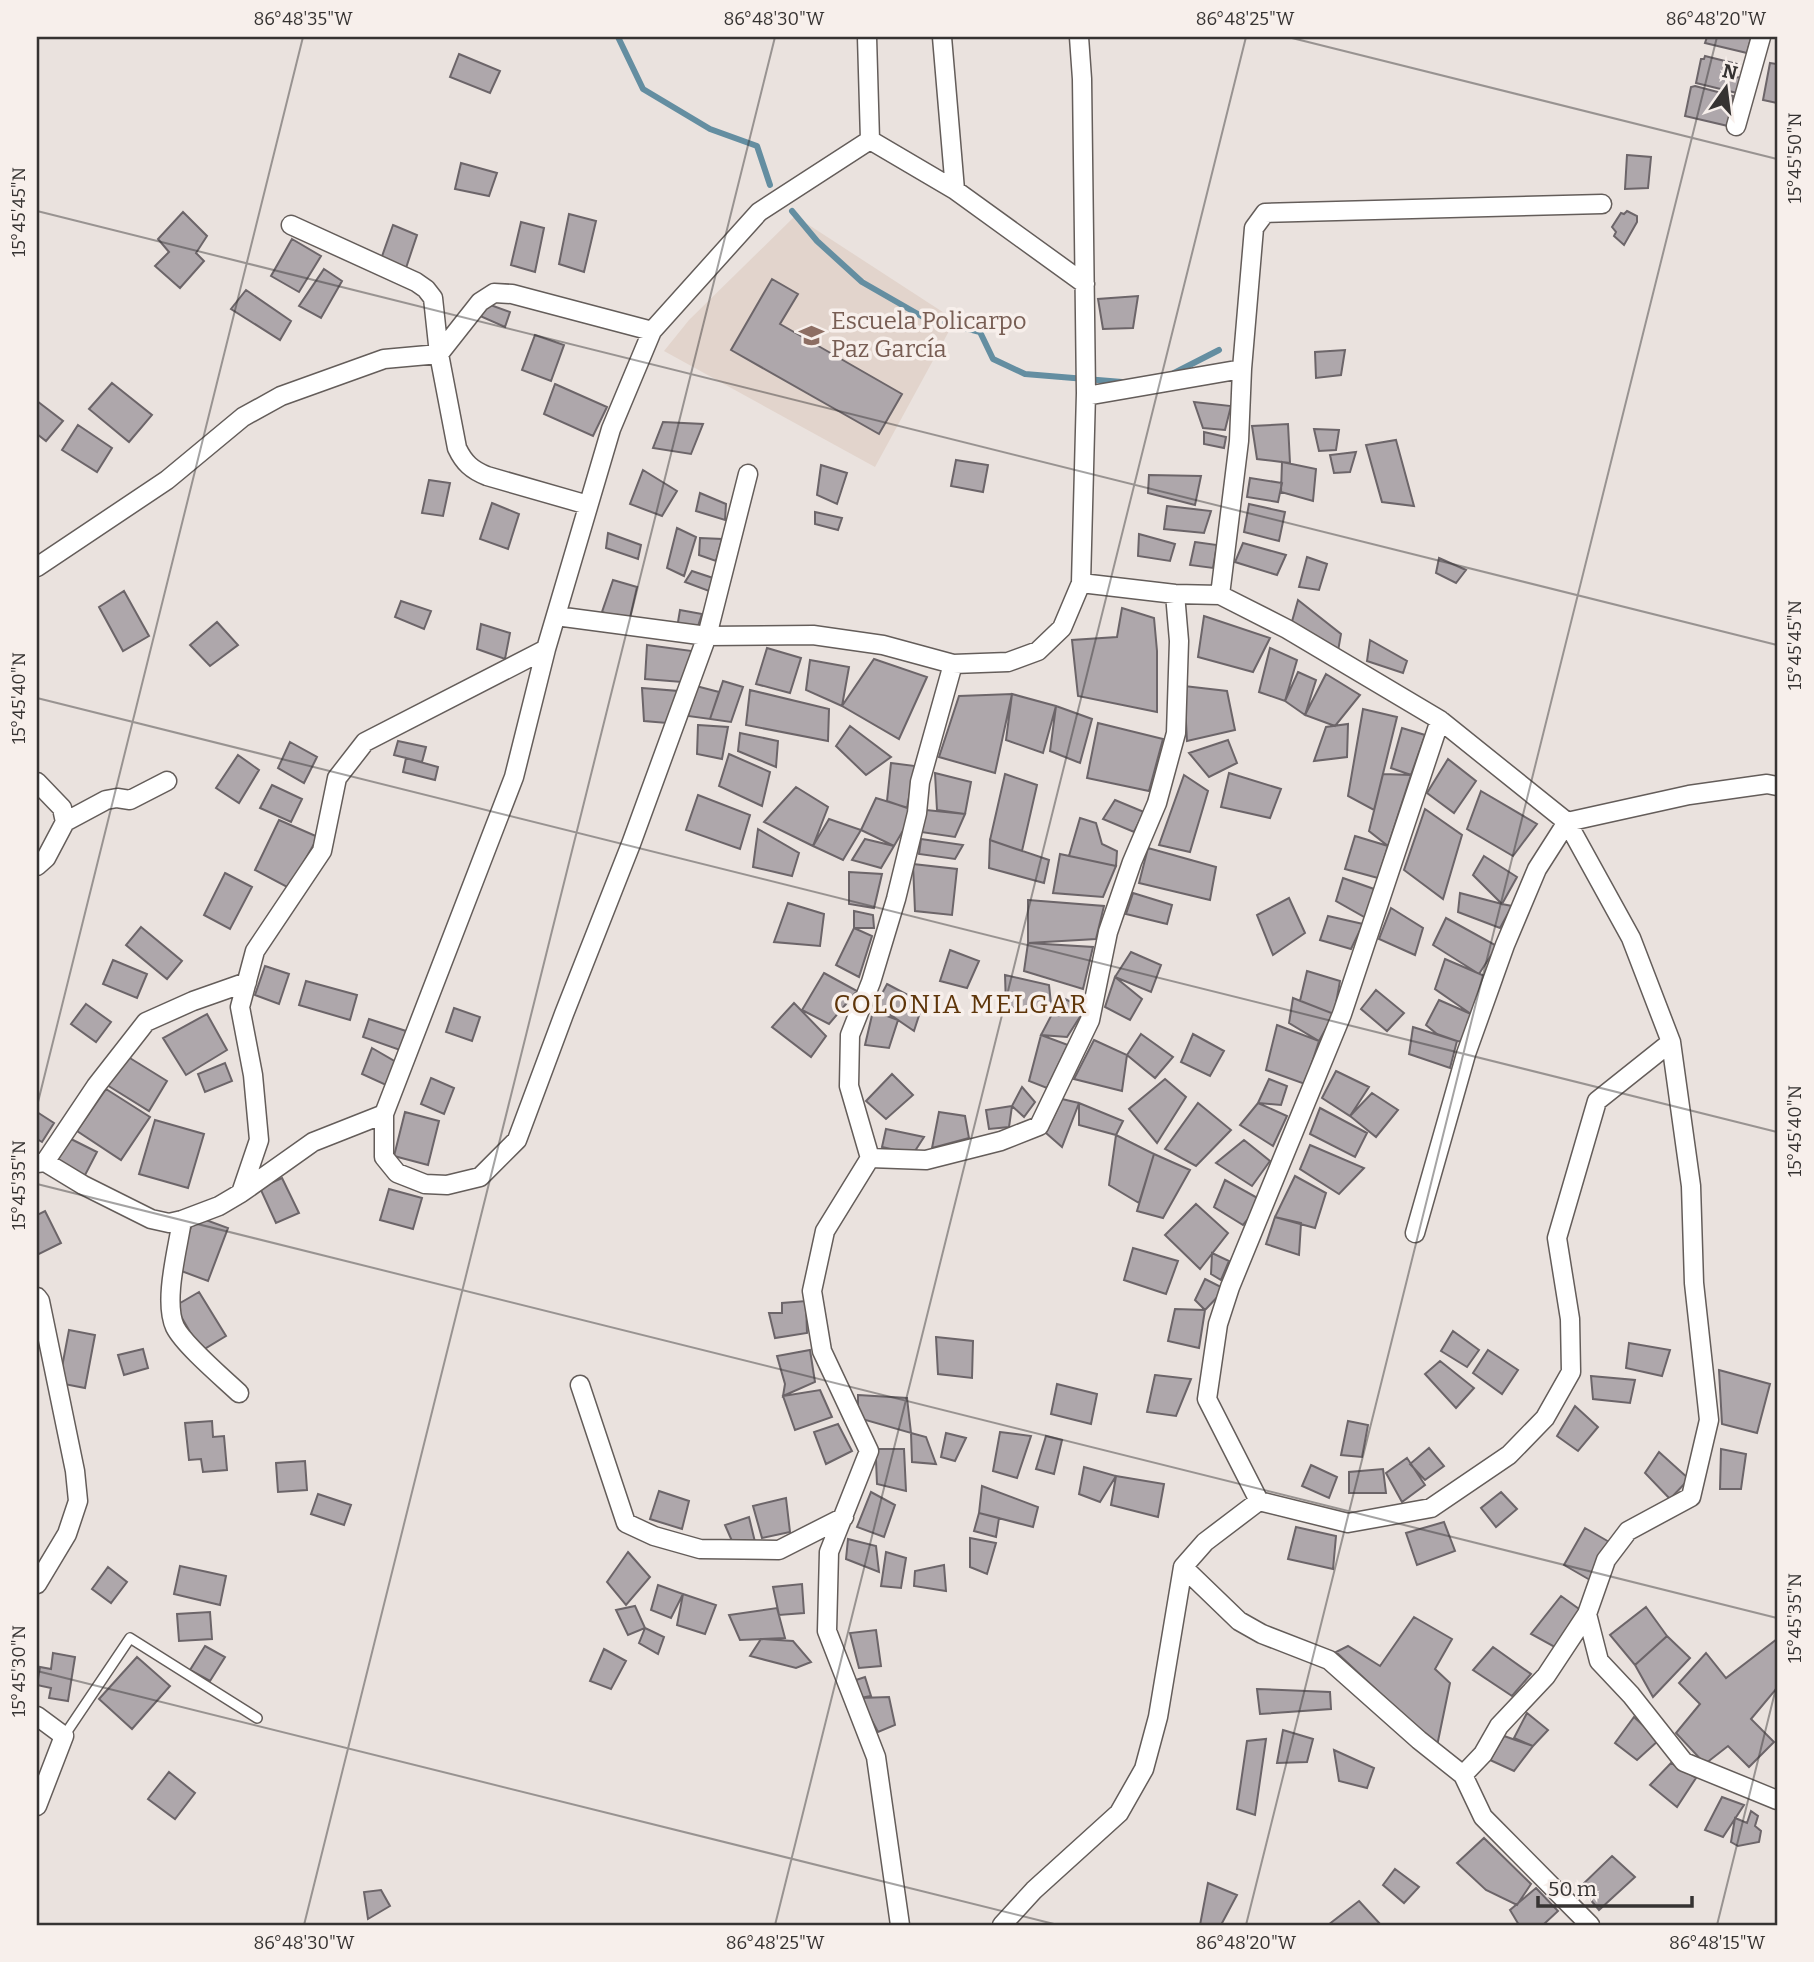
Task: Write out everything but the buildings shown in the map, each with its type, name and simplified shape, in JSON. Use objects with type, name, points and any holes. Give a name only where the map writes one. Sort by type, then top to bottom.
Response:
[{"type":"street","points":[[867,37],[870,139]]},
{"type":"street","points":[[942,37],[956,190]]},
{"type":"street","points":[[556,616],[707,636],[813,635],[883,645],[953,664],[1008,662],[1038,651],[1062,628],[1082,583],[1086,366],[1079,37]]},
{"type":"street","points":[[1736,126],[1761,37]]},
{"type":"street","points":[[870,139],[956,190],[1085,284]]},
{"type":"street","points":[[748,474],[707,636],[631,844],[517,1140],[480,1177],[447,1185],[425,1184],[397,1173],[384,1157],[384,1114],[514,777],[546,649],[611,429],[652,331],[759,212],[870,139]]},
{"type":"street","points":[[1220,595],[1239,441],[1254,228],[1265,213],[1602,204]]},
{"type":"street","points":[[290,225],[416,282],[433,298],[439,354],[457,448],[462,459],[474,470],[488,476],[588,505]]},
{"type":"street","points":[[37,567],[167,480],[243,417],[281,396],[384,359],[439,354],[480,302],[494,293],[512,294],[652,331]]},
{"type":"street","points":[[1086,395],[1242,369]]},
{"type":"street","points":[[1082,583],[1175,594],[1220,595],[1287,629],[1440,720],[1567,822],[1631,937],[1671,1042],[1690,1186],[1693,1283],[1709,1420],[1691,1497],[1628,1531],[1606,1560],[1587,1614],[1546,1676],[1499,1727],[1483,1754],[1463,1774]]},
{"type":"street","points":[[870,1158],[926,1160],[1001,1141],[1039,1126],[1090,1020],[1108,932],[1132,862],[1157,803],[1176,733],[1179,641],[1175,594]]},
{"type":"street","points":[[241,1193],[259,1140],[253,1075],[240,1007],[255,951],[322,850],[337,778],[365,742],[546,649]]},
{"type":"street","points":[[900,1925],[876,1757],[827,1631],[829,1552],[869,1451],[822,1351],[812,1291],[825,1231],[870,1158],[849,1086],[850,1035],[871,982],[896,898],[917,813],[920,782],[953,664]]},
{"type":"street","points":[[1440,720],[1342,1014],[1217,1324],[1207,1399],[1259,1501],[1348,1523],[1431,1508],[1509,1455],[1545,1418],[1571,1372],[1570,1319],[1558,1238],[1597,1101],[1671,1042]]},
{"type":"street","points":[[37,866],[46,858],[65,822],[106,800],[130,800],[167,781]]},
{"type":"street","points":[[37,782],[62,808],[65,822]]},
{"type":"street","points":[[1415,1233],[1466,1054],[1505,945],[1536,869],[1567,822],[1689,795],[1768,783],[1777,786]]},
{"type":"street","points":[[247,982],[193,1001],[146,1022],[41,1163],[150,1219],[169,1223],[219,1206],[313,1142],[384,1114]]},
{"type":"street","points":[[182,1220],[170,1299],[174,1325],[183,1338],[239,1393]]},
{"type":"street","points":[[37,1297],[75,1471],[78,1502],[67,1534],[37,1584]]},
{"type":"street","points":[[580,1385],[626,1523],[654,1536],[700,1549],[779,1550],[844,1517]]},
{"type":"street","points":[[1002,1925],[1034,1890],[1119,1813],[1144,1769],[1158,1717],[1183,1567],[1205,1542],[1259,1501]]},
{"type":"street","points":[[1183,1567],[1238,1621],[1262,1634],[1329,1660],[1419,1740],[1463,1774],[1483,1817],[1590,1925]]},
{"type":"street","points":[[1587,1614],[1599,1661],[1631,1695],[1684,1762],[1777,1800]]},
{"type":"street","points":[[37,1716],[64,1736],[37,1806]]},
{"type":"lane","points":[[64,1736],[130,1638],[257,1718]]},
{"type":"shaded area","name":"Escuela Policarpo Paz García","points":[[795,216],[955,320],[875,467],[664,351],[689,320]]},
{"type":"waterway","points":[[618,37],[643,89],[710,129],[757,146],[770,185]]},
{"type":"waterway","points":[[792,211],[817,241],[862,282],[923,317],[980,332],[993,359],[1025,374],[1122,382]]},
{"type":"waterway","points":[[1174,373],[1219,350]]},
{"type":"place","name":"Escuela Policarpo Paz García","points":[[811,335]]},
{"type":"district","name":"COLONIA MELGAR","points":[[961,1004]]}]
